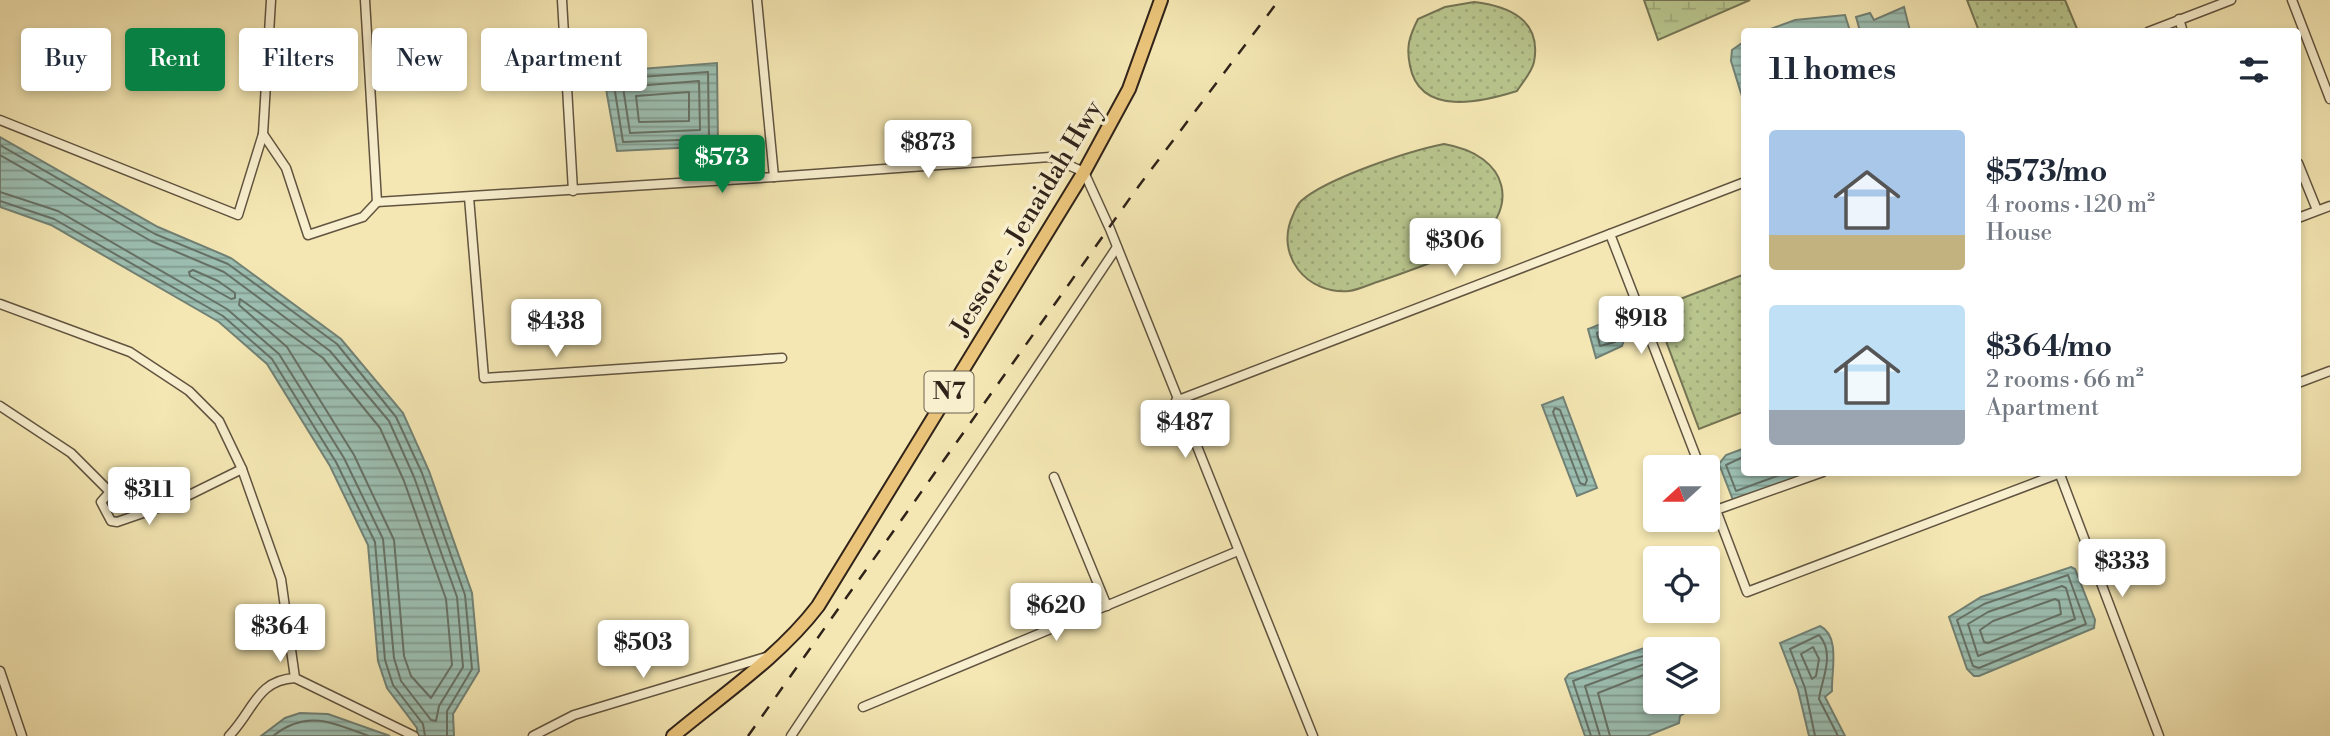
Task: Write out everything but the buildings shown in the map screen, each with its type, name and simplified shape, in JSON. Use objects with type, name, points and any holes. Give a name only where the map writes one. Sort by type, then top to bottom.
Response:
[{"type":"highway","name":"Jessore - Jenaidah Hwy","points":[[673,736],[769,657],[803,625],[818,606],[1084,172],[1129,89],[1161,0]]},
{"type":"street","points":[[0,120],[238,215],[263,134],[271,0]]},
{"type":"street","points":[[365,0],[377,202]]},
{"type":"street","points":[[562,0],[573,191]]},
{"type":"street","points":[[757,0],[774,177]]},
{"type":"street","points":[[2158,28],[2231,0]]},
{"type":"street","points":[[2292,0],[2330,99]]},
{"type":"street","points":[[2179,19],[2182,28]]},
{"type":"street","points":[[263,134],[286,168],[308,234],[363,217],[377,202],[573,191],[1049,157],[1084,172],[1117,247],[1176,401],[1313,736]]},
{"type":"street","points":[[2301,170],[2317,210]]},
{"type":"street","points":[[1176,401],[1741,184]]},
{"type":"street","points":[[469,197],[484,379],[782,358]]},
{"type":"street","points":[[2301,217],[2330,206]]},
{"type":"street","points":[[1610,234],[1695,455]]},
{"type":"street","points":[[791,736],[1117,247]]},
{"type":"street","points":[[0,304],[130,352],[189,391],[219,421],[242,469],[281,579],[295,678]]},
{"type":"street","points":[[2301,382],[2330,371]]},
{"type":"street","points":[[0,407],[71,453],[112,494],[101,502],[111,521],[117,522],[175,502],[242,469]]},
{"type":"street","points":[[1720,509],[1812,476]]},
{"type":"street","points":[[1720,521],[1747,592],[2052,476]]},
{"type":"street","points":[[2061,476],[2159,736]]},
{"type":"street","points":[[1054,477],[1107,606]]},
{"type":"street","points":[[863,708],[1238,551]]},
{"type":"street","points":[[533,736],[574,715],[769,657]]},
{"type":"street","points":[[0,671],[22,736]]},
{"type":"street","points":[[229,736],[267,684],[277,679],[295,678],[414,736]]},
{"type":"green space","points":[[1644,0],[1750,0],[1658,40]]},
{"type":"green space","points":[[1967,0],[2065,0],[2077,28],[1978,28]]},
{"type":"green space","points":[[1474,2],[1499,7],[1520,18],[1528,26],[1535,48],[1533,66],[1517,91],[1470,101],[1439,99],[1426,93],[1416,82],[1408,53],[1412,31],[1418,19],[1445,7]]},
{"type":"green space","points":[[1444,144],[1466,150],[1483,159],[1495,171],[1501,185],[1502,200],[1497,216],[1487,232],[1470,248],[1349,291],[1334,291],[1320,286],[1298,270],[1291,258],[1288,230],[1301,201],[1329,183],[1348,175],[1390,159]]},
{"type":"green space","points":[[1741,276],[1741,413],[1699,429],[1654,309]]},
{"type":"water","points":[[1904,7],[1909,28],[1859,28],[1856,17],[1870,13],[1874,20]]},
{"type":"water","points":[[1845,15],[1849,28],[1773,28],[1795,20]]},
{"type":"water","points":[[1741,44],[1741,93],[1731,61],[1732,50]]},
{"type":"water","points":[[717,63],[718,146],[617,151],[606,91],[647,91],[647,69]]},
{"type":"water","points":[[0,137],[158,227],[231,258],[341,339],[403,413],[429,471],[472,593],[479,671],[453,714],[454,736],[417,736],[417,728],[387,688],[378,661],[368,545],[330,466],[267,364],[219,322],[51,225],[0,207]]},
{"type":"water","points":[[1624,315],[1634,336],[1624,340],[1622,346],[1596,358],[1588,329]]},
{"type":"water","points":[[1563,397],[1597,488],[1577,496],[1542,405]]},
{"type":"water","points":[[1741,449],[1741,476],[1801,476],[1733,500],[1720,463],[1726,455]]},
{"type":"water","points":[[2071,567],[2075,569],[2095,620],[2094,628],[1974,676],[1967,669],[1949,617],[1981,597]]},
{"type":"water","points":[[1820,626],[1831,638],[1834,656],[1832,691],[1825,697],[1845,736],[1809,736],[1798,690],[1780,643]]},
{"type":"water","points":[[1643,648],[1643,714],[1683,714],[1679,723],[1647,736],[1585,736],[1565,679],[1569,674]]},
{"type":"water","points":[[300,713],[328,714],[390,736],[261,736],[285,718]]},
{"type":"railway","points":[[748,736],[1135,191],[1279,0]]}]
